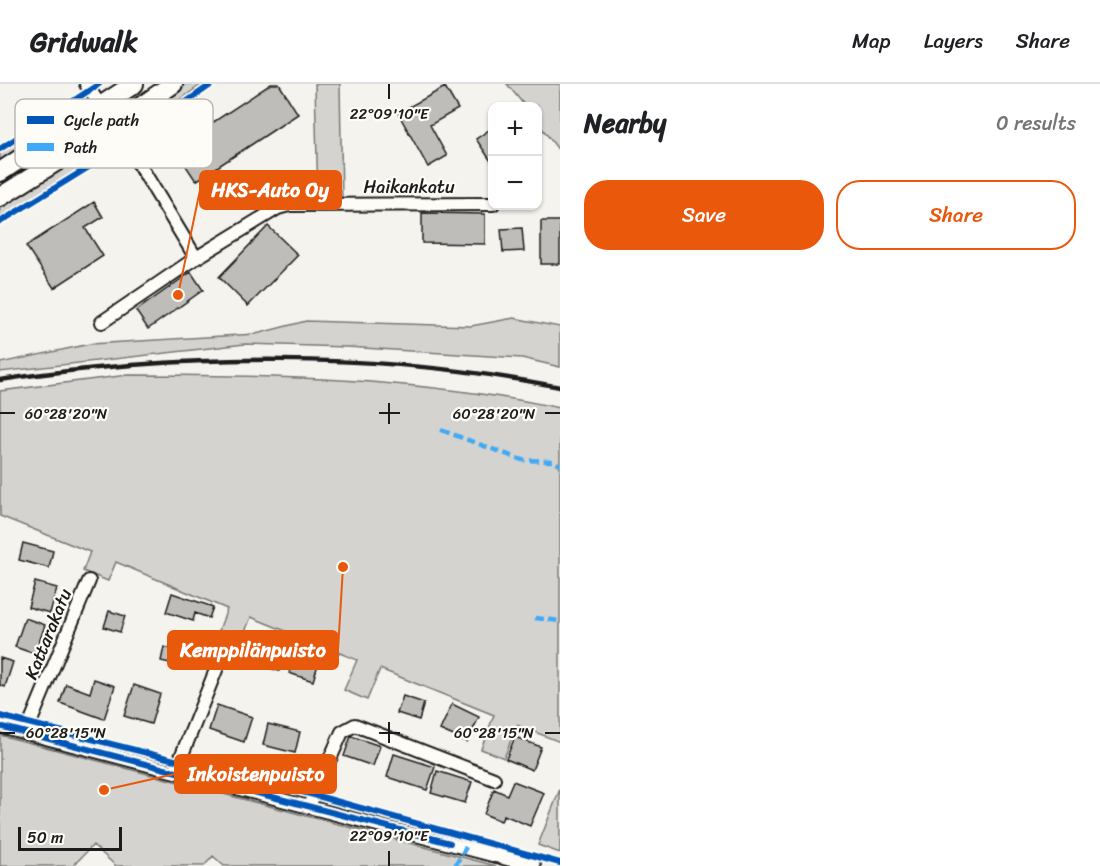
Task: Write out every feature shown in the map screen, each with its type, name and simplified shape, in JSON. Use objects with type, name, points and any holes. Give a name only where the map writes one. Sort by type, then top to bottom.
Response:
[{"type":"main road","points":[[112,99],[134,84]]},
{"type":"main road","points":[[151,99],[172,84]]},
{"type":"main road","points":[[0,172],[15,162]]},
{"type":"main road","points":[[0,197],[46,168]]},
{"type":"street","points":[[86,84],[96,99]]},
{"type":"street","points":[[139,168],[196,258]]},
{"type":"street","name":"Haikankatu","points":[[102,322],[196,258],[279,208],[289,205],[488,204]]},
{"type":"street","name":"Kattarakatu","points":[[26,733],[89,581]]},
{"type":"street","points":[[175,772],[228,640]]},
{"type":"street","points":[[309,806],[342,732],[355,725],[494,779]]},
{"type":"street","points":[[0,726],[534,866]]},
{"type":"shaded area","points":[[185,84],[202,84],[181,99],[167,99]]},
{"type":"shaded area","points":[[315,84],[340,84],[342,198],[318,198]]},
{"type":"shaded area","points":[[507,84],[560,84],[560,152],[542,128],[542,102],[522,102]]},
{"type":"shaded area","points":[[15,142],[15,157],[0,167],[0,152]]},
{"type":"shaded area","points":[[58,168],[80,168],[0,218],[0,204]]},
{"type":"shaded area","points":[[514,318],[560,327],[560,367],[522,358],[347,347],[245,344],[0,372],[0,363],[90,344],[256,334],[306,321],[471,326]]},
{"type":"shaded area","points":[[128,375],[237,376],[399,384],[507,398],[560,408],[560,742],[517,725],[504,758],[481,749],[494,715],[380,669],[367,700],[344,690],[357,660],[251,617],[242,639],[219,630],[227,609],[116,562],[108,581],[83,571],[90,552],[0,516],[0,391]]},
{"type":"shaded area","points":[[0,735],[496,866],[224,866],[213,856],[204,866],[116,866],[93,845],[73,866],[0,866]]},
{"type":"shaded area","points":[[560,789],[560,853],[538,845]]},
{"type":"building","points":[[271,84],[279,84],[298,114],[196,181],[187,168],[213,168],[213,122]]},
{"type":"building","points":[[445,87],[458,109],[430,125],[447,156],[428,167],[398,113]]},
{"type":"building","points":[[488,131],[488,157],[476,139]]},
{"type":"building","points":[[94,202],[103,217],[85,228],[103,256],[54,288],[26,246]]},
{"type":"building","points":[[422,213],[485,214],[485,244],[422,243]]},
{"type":"building","points":[[541,221],[560,221],[560,264],[541,264]]},
{"type":"building","points":[[268,226],[298,255],[248,306],[219,277]]},
{"type":"building","points":[[522,228],[524,251],[503,252],[501,229]]},
{"type":"building","points":[[191,272],[203,290],[148,329],[136,311]]},
{"type":"building","points":[[23,543],[53,551],[49,568],[19,560]]},
{"type":"building","points":[[35,582],[57,588],[50,613],[28,607]]},
{"type":"building","points":[[172,593],[213,607],[209,618],[195,613],[193,621],[166,612]]},
{"type":"building","points":[[109,611],[125,616],[120,632],[104,627]]},
{"type":"building","points":[[25,618],[45,625],[35,654],[15,647]]},
{"type":"building","points":[[256,637],[287,647],[279,671],[248,661]]},
{"type":"building","points":[[164,647],[182,651],[179,665],[161,661]]},
{"type":"building","points":[[296,650],[320,658],[313,681],[289,673]]},
{"type":"building","points":[[0,658],[13,662],[5,687],[0,685]]},
{"type":"building","points":[[94,679],[115,686],[104,719],[60,703],[66,684],[90,693]]},
{"type":"building","points":[[134,685],[160,694],[151,724],[124,716]]},
{"type":"building","points":[[403,696],[424,703],[419,720],[397,713]]},
{"type":"building","points":[[452,704],[479,717],[467,742],[440,730]]},
{"type":"building","points":[[217,705],[252,717],[244,742],[209,730]]},
{"type":"building","points":[[268,724],[300,732],[295,753],[263,745]]},
{"type":"building","points":[[351,736],[380,746],[373,766],[344,756]]},
{"type":"building","points":[[515,737],[541,747],[532,770],[506,759]]},
{"type":"building","points":[[394,754],[435,767],[427,790],[387,777]]},
{"type":"building","points":[[437,771],[472,782],[465,803],[431,793]]},
{"type":"building","points":[[513,781],[544,793],[530,826],[504,815],[501,821],[484,814],[494,789],[507,795]]},
{"type":"railway","points":[[0,380],[139,365],[280,360],[422,367],[491,375],[560,387]]},
{"type":"marked path","points":[[441,430],[522,460],[553,461],[560,465]]},
{"type":"marked path","points":[[535,618],[560,621]]},
{"type":"marked path","points":[[455,866],[466,847]]},
{"type":"cycle path","points":[[76,99],[99,84]]},
{"type":"cycle path","points":[[190,99],[212,84]]},
{"type":"cycle path","points":[[0,149],[15,139]]},
{"type":"cycle path","points":[[0,222],[87,168]]},
{"type":"cycle path","points":[[0,716],[314,795],[560,863]]},
{"type":"cycle path","points":[[3,727],[450,843]]},
{"type":"place","name":"HKS-Auto Oy","points":[[178,295]]},
{"type":"place","name":"Kemppilänpuisto","points":[[343,567]]},
{"type":"place","name":"Inkoistenpuisto","points":[[104,790]]}]
